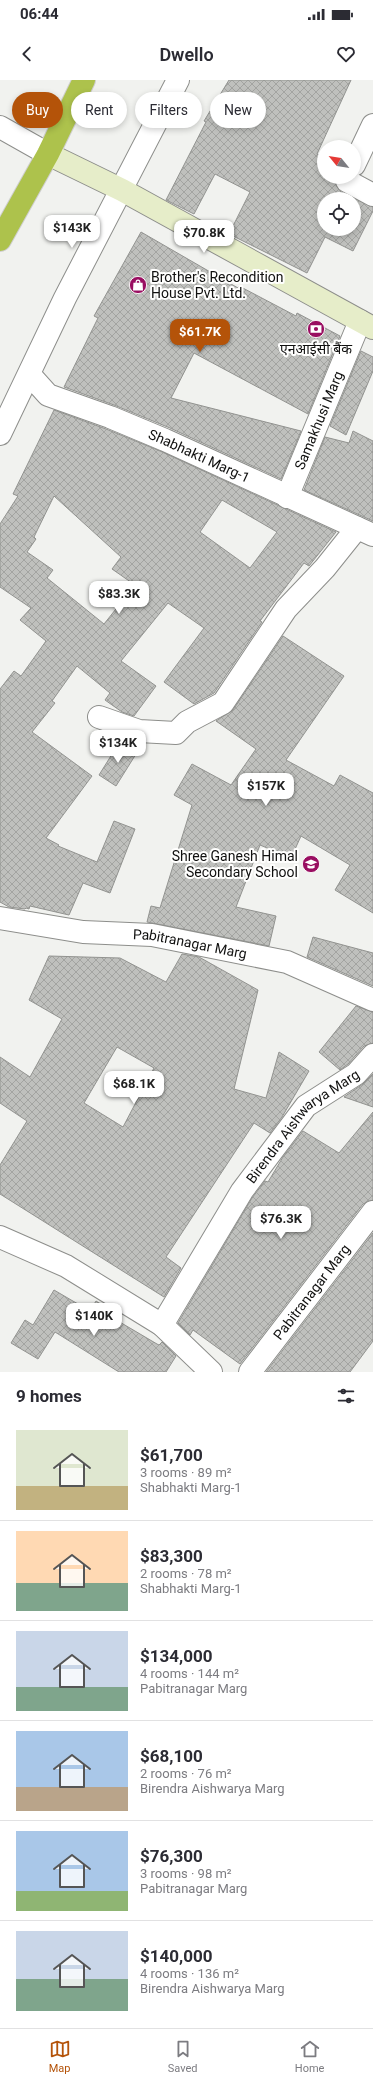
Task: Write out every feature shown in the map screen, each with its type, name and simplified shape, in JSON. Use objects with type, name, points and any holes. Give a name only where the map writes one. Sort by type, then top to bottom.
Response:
[{"type":"highway","points":[[0,240],[48,154],[84,80]]},
{"type":"main road","name":"Samakhusi Marg","points":[[48,154],[122,190],[367,325]]},
{"type":"street","points":[[0,434],[30,375],[65,298],[178,80]]},
{"type":"street","points":[[361,150],[373,125]]},
{"type":"street","points":[[0,128],[48,154]]},
{"type":"street","points":[[353,184],[373,195]]},
{"type":"street","name":"Samakhusi Marg","points":[[287,497],[367,325]]},
{"type":"street","name":"Shabhakti Marg-1","points":[[30,375],[48,395],[110,416],[365,531]]},
{"type":"street","points":[[99,717],[139,731],[176,733],[187,722],[223,703],[286,609],[325,568],[365,531]]},
{"type":"street","name":"Pabitranagar Marg","points":[[0,918],[83,932],[152,935],[287,962],[373,1000]]},
{"type":"street","name":"Birendra Aishwarya Marg","points":[[162,1325],[242,1191],[306,1106],[356,1074],[373,1055]]},
{"type":"street","name":"Pabitranagar Marg","points":[[250,1372],[373,1212]]},
{"type":"street","points":[[0,1237],[66,1266],[162,1325],[212,1372]]},
{"type":"building","points":[[229,80],[351,80],[323,140],[317,140],[317,184],[335,184],[341,192],[317,192],[317,236],[360,236],[353,251],[325,237],[307,273],[229,234],[250,192],[215,174],[194,214],[166,200],[206,122],[204,121],[210,111],[210,128],[266,128],[266,92],[222,92]]},
{"type":"building","points":[[361,201],[373,207],[373,211],[361,235]]},
{"type":"building","points":[[141,232],[238,288],[239,286],[296,316],[297,313],[340,336],[308,414],[194,353],[171,398],[301,431],[281,479],[170,428],[114,405],[64,387],[98,318],[94,316]]},
{"type":"building","points":[[361,351],[373,357],[373,371],[346,435],[330,426]]},
{"type":"building","points":[[54,410],[160,451],[336,532],[309,566],[304,563],[260,621],[262,622],[214,693],[194,704],[164,682],[204,628],[168,603],[121,661],[156,686],[134,716],[122,712],[105,700],[110,693],[77,666],[52,701],[55,703],[32,732],[92,776],[46,838],[59,845],[58,846],[97,862],[114,821],[135,829],[110,893],[83,883],[69,915],[30,906],[29,909],[9,907],[0,902],[0,689],[14,671],[21,676],[46,641],[20,620],[31,608],[0,587],[0,524],[18,496],[13,494]],"holes":[[[54,496],[121,557],[112,569],[135,585],[104,624],[47,578],[53,570],[27,552],[36,539],[34,537]],[[222,500],[277,532],[250,568],[200,532]]]},
{"type":"building","points":[[353,431],[373,441],[373,521],[304,490],[325,437],[349,443]]},
{"type":"building","points":[[283,636],[344,676],[286,760],[334,786],[340,775],[373,793],[373,913],[335,890],[350,865],[301,836],[291,858],[260,845],[236,907],[276,916],[269,946],[147,922],[151,906],[160,908],[192,805],[174,795],[192,764],[231,785],[256,749],[216,721],[233,710]]},
{"type":"building","points":[[119,743],[136,754],[116,786],[99,775]]},
{"type":"building","points":[[313,937],[373,953],[373,986],[307,957]]},
{"type":"building","points":[[182,954],[199,957],[258,990],[234,1089],[266,1098],[279,1052],[309,1071],[282,1117],[270,1133],[254,1123],[166,1257],[181,1268],[164,1297],[0,1194],[0,1165],[27,1121],[0,1103],[0,1057],[30,1077],[62,1019],[29,1000],[49,956],[120,958],[166,982]],"holes":[[[117,1047],[154,1068],[123,1127],[84,1103]]]},
{"type":"building","points":[[356,1006],[373,1012],[373,1043],[364,1046],[348,1064],[340,1070],[319,1052]]},
{"type":"building","points":[[373,1074],[373,1107],[344,1097],[363,1084]]},
{"type":"building","points":[[373,1112],[373,1200],[363,1204],[240,1364],[193,1330],[190,1335],[178,1323],[252,1198],[265,1181],[268,1182],[283,1157],[303,1131],[339,1153]]},
{"type":"building","points":[[373,1233],[373,1341],[350,1372],[266,1372]]},
{"type":"building","points":[[54,1290],[90,1311],[96,1301],[121,1317],[118,1321],[159,1345],[162,1342],[176,1356],[166,1372],[119,1372],[55,1332],[38,1359],[11,1343],[25,1320],[33,1325]]},
{"type":"place","name":"Brother's Recondition House Pvt. Ltd.","points":[[138,285]]},
{"type":"place","name":"एनआईसी बैंक","points":[[316,329]]},
{"type":"place","name":"Shree Ganesh Himal Secondary School","points":[[311,864]]}]
